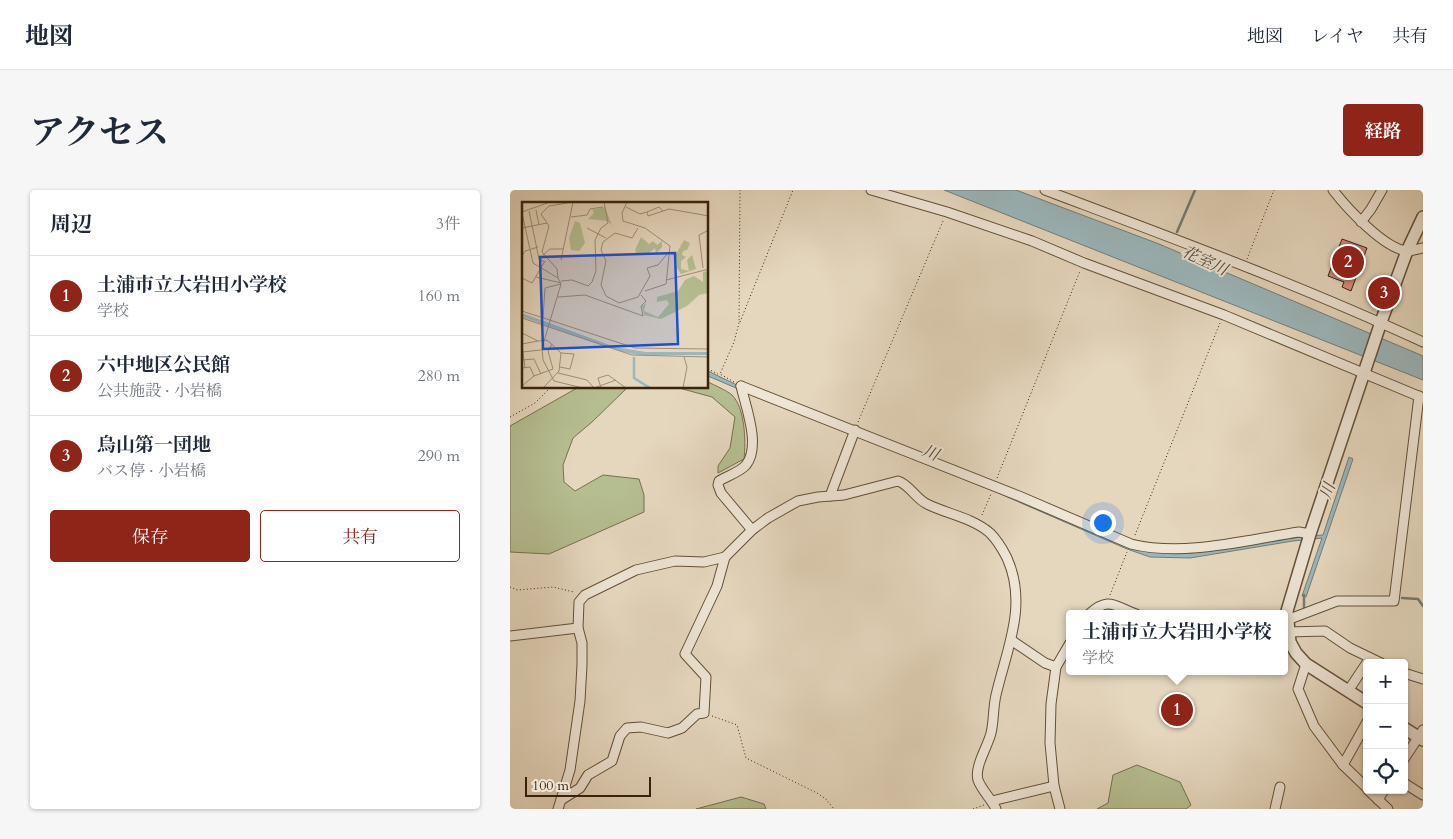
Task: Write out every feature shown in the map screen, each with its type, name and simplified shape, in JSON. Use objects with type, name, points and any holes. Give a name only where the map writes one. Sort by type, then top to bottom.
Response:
[{"type":"street","points":[[871,190],[947,212],[1032,241],[1084,263],[1224,314],[1421,397],[1394,601],[1338,601],[1288,633]]},
{"type":"street","points":[[1045,190],[1244,266],[1423,342]]},
{"type":"street","points":[[1333,190],[1361,222],[1395,247],[1407,251],[1423,248]]},
{"type":"street","points":[[1361,222],[1382,190]]},
{"type":"street","points":[[1288,618],[1289,601],[1364,372],[1407,251],[1423,217]]},
{"type":"street","points":[[741,386],[994,486],[1131,544],[1146,548],[1176,550],[1299,532],[1310,534]]},
{"type":"street","points":[[741,386],[752,433],[752,454],[744,466],[719,481],[718,485],[721,493],[752,530]]},
{"type":"street","points":[[830,496],[855,430]]},
{"type":"street","points":[[559,804],[580,788],[588,775],[612,761],[620,736],[627,728],[641,727],[668,733],[682,728],[697,714],[704,713],[706,677],[685,654],[717,586],[725,557],[752,530],[768,518],[798,501],[844,495],[898,481],[903,483],[925,504],[977,525],[988,532],[1000,544],[1012,568],[1016,585],[1017,605],[995,698],[992,732],[978,770],[978,780],[994,805],[1054,786]]},
{"type":"street","points":[[559,804],[570,770],[580,702],[582,643],[578,628],[580,602],[585,595],[636,570],[676,560],[704,562],[725,557]]},
{"type":"street","points":[[1093,610],[1099,605],[1108,603],[1126,610]]},
{"type":"street","points":[[510,636],[578,628]]},
{"type":"street","points":[[1288,634],[1324,631],[1370,658],[1348,691]]},
{"type":"street","points":[[1288,636],[1296,653],[1306,664],[1363,700]]},
{"type":"street","points":[[1010,640],[1045,663],[1056,667]]},
{"type":"street","points":[[1060,809],[1054,786],[1050,743],[1051,704],[1056,667],[1066,650]]},
{"type":"street","points":[[1306,664],[1298,689],[1314,726],[1343,764],[1363,784]]},
{"type":"street","points":[[1408,674],[1423,679]]},
{"type":"street","points":[[1343,764],[1363,729]]},
{"type":"street","points":[[1408,730],[1421,736],[1408,754]]},
{"type":"street","points":[[1408,786],[1423,795]]},
{"type":"street","points":[[1275,809],[1280,787]]},
{"type":"street","points":[[1373,794],[1388,809]]},
{"type":"street","points":[[1378,800],[1382,794]]},
{"type":"path","points":[[739,323],[740,190]]},
{"type":"path","points":[[720,374],[793,190]]},
{"type":"path","points":[[1244,266],[1274,190]]},
{"type":"path","points":[[855,430],[947,212]]},
{"type":"path","points":[[977,525],[1084,263]]},
{"type":"path","points":[[1108,603],[1113,584],[1224,314]]},
{"type":"path","points":[[709,369],[741,386]]},
{"type":"path","points":[[510,417],[535,403],[549,389]]},
{"type":"path","points":[[510,587],[517,590],[553,587],[585,595]]},
{"type":"path","points":[[704,713],[737,725],[746,758],[817,793],[826,799],[834,809]]},
{"type":"path","points":[[973,809],[994,805]]},
{"type":"green space","points":[[709,382],[732,395],[740,408],[744,425],[744,459],[718,473],[718,466],[730,448],[735,417],[712,397],[683,389],[709,389]]},
{"type":"green space","points":[[575,389],[626,389],[573,438],[563,465],[564,482],[575,491],[603,475],[639,479],[644,495],[644,512],[549,554],[510,552],[510,426]]},
{"type":"green space","points":[[1137,765],[1180,782],[1191,805],[1186,809],[1097,809],[1108,803],[1113,775]]},
{"type":"green space","points":[[741,797],[764,804],[766,809],[696,809]]},
{"type":"water","points":[[944,190],[1016,190],[1159,244],[1423,356],[1423,380]]},
{"type":"water","points":[[709,371],[739,386],[1129,545],[1152,552],[1191,553],[1293,537],[1323,535],[1349,457],[1353,459],[1306,597],[1302,596],[1322,538],[1190,558],[1150,557],[1127,549],[998,493],[709,376]]},
{"type":"building","points":[[1342,239],[1367,248],[1351,291],[1342,287],[1344,282],[1328,276]]},
{"type":"waterway","points":[[1177,232],[1195,190]]},
{"type":"waterway","points":[[1304,595],[1304,608]]},
{"type":"waterway","points":[[1402,598],[1418,599],[1423,606]]},
{"type":"place","name":"六中地区公民館","points":[[1348,262]]},
{"type":"place","name":"烏山第一団地","points":[[1384,293]]},
{"type":"place","name":"土浦市立大岩田小学校","points":[[1177,710]]},
{"type":"water label","name":"花室川","points":[[1205,260]]},
{"type":"water label","name":"川","points":[[931,452]]},
{"type":"water label","name":"川","points":[[1327,491]]}]
